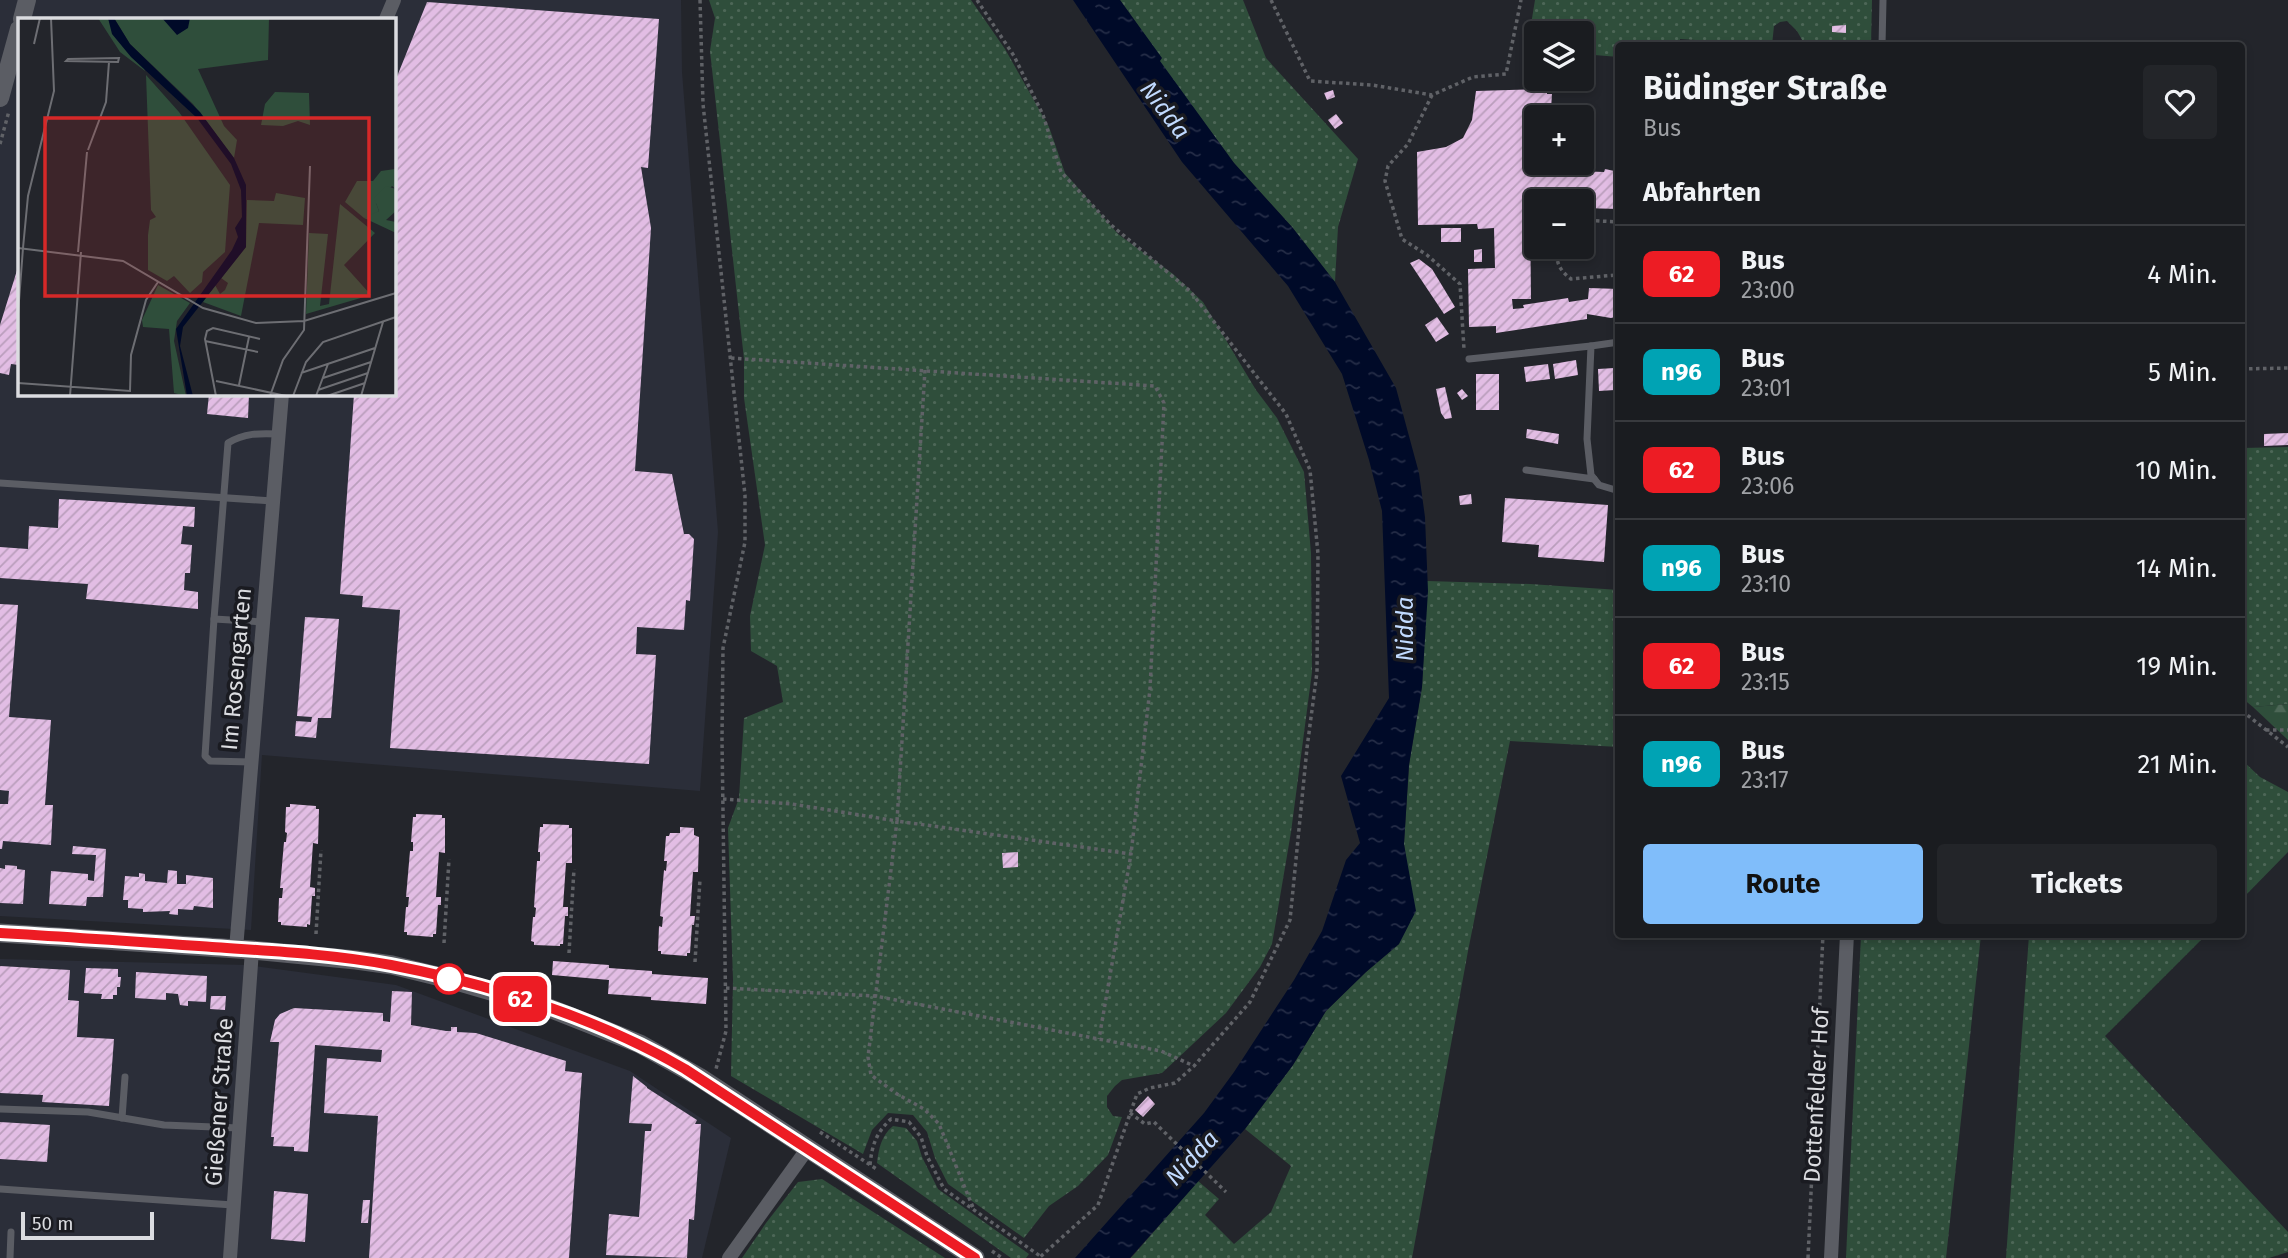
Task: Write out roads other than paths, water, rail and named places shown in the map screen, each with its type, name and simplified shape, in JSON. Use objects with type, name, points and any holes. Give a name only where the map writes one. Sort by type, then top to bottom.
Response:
[{"type":"main road","points":[[0,933],[244,949],[380,963],[479,987],[590,1023],[707,1074],[808,1148],[975,1258]]},
{"type":"street","points":[[22,18],[27,0]]},
{"type":"street","points":[[386,18],[394,0]]},
{"type":"street","points":[[0,98],[18,33]]},
{"type":"street","name":"Im Rosengarten","points":[[244,949],[251,762],[282,396]]},
{"type":"street","name":"Dottenfelder Hof","points":[[1831,1258],[1847,938]]},
{"type":"street","name":"Gießener Straße","points":[[230,1258],[239,1128],[244,949]]},
{"type":"street","points":[[729,1258],[808,1148]]},
{"type":"lane","points":[[1882,42],[1883,0]]},
{"type":"lane","points":[[1469,359],[1615,343]]},
{"type":"lane","points":[[1591,346],[1587,439],[1591,475],[1599,485],[1615,490]]},
{"type":"lane","points":[[251,762],[210,761],[205,756],[223,496],[228,443],[239,436],[279,434]]},
{"type":"lane","points":[[1526,470],[1594,479]]},
{"type":"lane","points":[[0,483],[273,501]]},
{"type":"lane","points":[[214,620],[263,622]]},
{"type":"lane","points":[[122,1118],[125,1077]]},
{"type":"lane","points":[[0,1109],[88,1112],[164,1125],[239,1128]]},
{"type":"lane","points":[[0,1189],[234,1205]]},
{"type":"lane","points":[[10,1258],[11,1232]]},
{"type":"water","name":"Nidda","points":[[1073,0],[1120,0],[1162,58],[1160,61],[1234,163],[1292,227],[1335,282],[1396,388],[1419,473],[1425,517],[1428,591],[1422,687],[1409,765],[1404,844],[1416,911],[1399,944],[1326,1011],[1293,1065],[1245,1129],[1130,1258],[1075,1258],[1204,1113],[1234,1072],[1294,980],[1322,931],[1346,860],[1360,843],[1341,776],[1389,698],[1382,511],[1342,374],[1288,286],[1182,162]]}]
